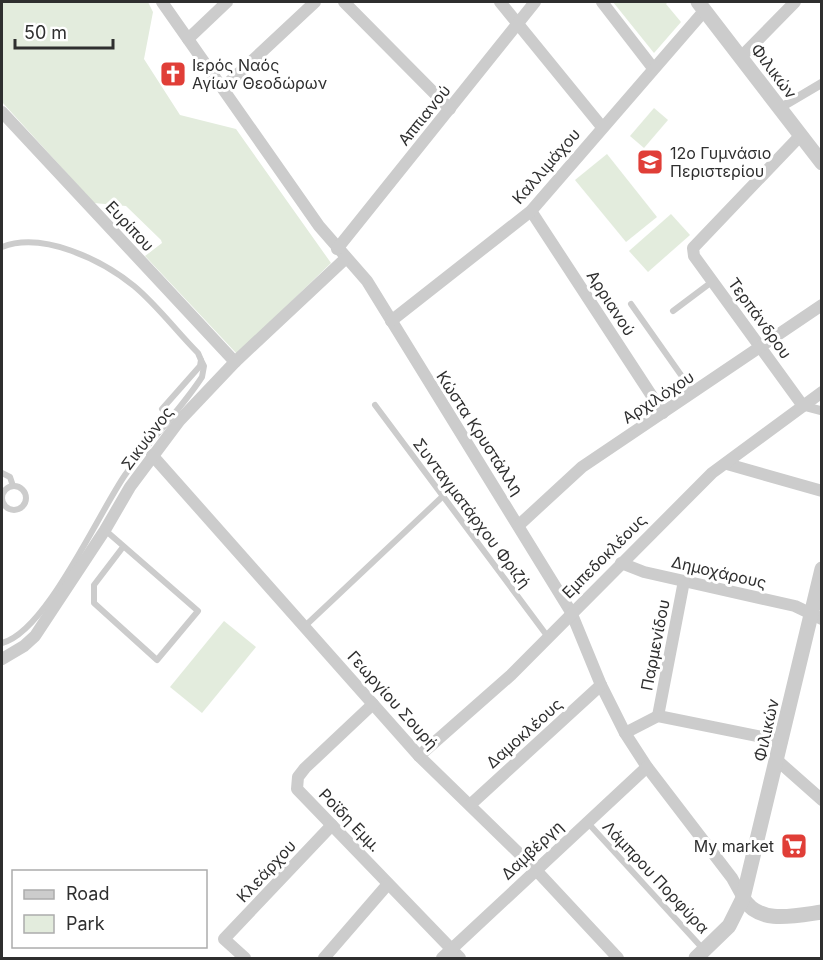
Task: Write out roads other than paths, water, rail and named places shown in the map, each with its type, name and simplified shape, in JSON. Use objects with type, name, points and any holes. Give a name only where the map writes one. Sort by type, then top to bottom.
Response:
[{"type":"street","name":"Κώστα Κρυστάλλη","points":[[162,2],[342,254],[367,281],[571,612],[601,685],[625,733],[647,767],[732,878],[743,898]]},
{"type":"street","points":[[188,39],[227,2]]},
{"type":"street","points":[[224,88],[315,2]]},
{"type":"street","points":[[344,2],[450,109]]},
{"type":"street","points":[[500,2],[602,127]]},
{"type":"street","name":"Αππιανού","points":[[342,254],[450,109],[535,2]]},
{"type":"street","points":[[602,2],[653,68]]},
{"type":"street","points":[[741,57],[795,2]]},
{"type":"street","name":"Καλλιμάχου","points":[[391,321],[531,211],[653,68],[702,6]]},
{"type":"street","name":"Φιλικών","points":[[702,6],[821,162]]},
{"type":"street","points":[[780,108],[822,83]]},
{"type":"street","name":"Ευρίπου","points":[[2,112],[235,362]]},
{"type":"street","name":"Τερπάνδρου","points":[[800,136],[693,248],[694,256],[803,406]]},
{"type":"street","name":"Αρριανού","points":[[531,211],[663,413]]},
{"type":"street","name":"Σικυώνος","points":[[2,659],[24,646],[34,636],[152,455],[180,420],[342,254]]},
{"type":"street","name":"Αρχιλόχου","points":[[519,525],[582,467],[822,305]]},
{"type":"street","name":"Εμπεδοκλέους","points":[[419,756],[511,675],[571,612],[712,473],[728,464],[822,392]]},
{"type":"street","points":[[803,406],[822,411]]},
{"type":"street","name":"Γεωργίου Σουρή","points":[[152,455],[419,756],[535,869],[618,958]]},
{"type":"street","points":[[728,464],[822,491]]},
{"type":"street","name":"Δημοχάρους","points":[[621,563],[684,581],[795,606],[816,616]]},
{"type":"street","name":"Φιλικών","points":[[700,954],[729,926],[743,898],[816,616],[822,569]]},
{"type":"street","name":"Παρμενίδου","points":[[658,716],[684,581]]},
{"type":"street","name":"Δαμοκλέους","points":[[470,805],[601,685]]},
{"type":"street","name":"Ροϊδη Εμμ.","points":[[373,704],[298,777],[297,789],[388,884],[451,956]]},
{"type":"street","points":[[625,733],[658,716],[782,741]]},
{"type":"street","points":[[778,761],[822,800]]},
{"type":"street","name":"Δαμβέργη","points":[[451,956],[535,869],[647,767]]},
{"type":"street","name":"Κλεάρχου","points":[[245,958],[224,939],[332,825]]},
{"type":"street","points":[[324,958],[388,884]]},
{"type":"street","points":[[743,898],[755,913],[766,916],[822,912]]},
{"type":"street","points":[[782,916],[822,901]]},
{"type":"lane","points":[[2,247],[33,244],[73,249],[134,286],[198,353],[204,366],[202,377],[126,474],[70,569],[30,624],[21,634],[2,643]]},
{"type":"lane","points":[[673,311],[713,280]]},
{"type":"lane","points":[[631,304],[694,393]]},
{"type":"lane","points":[[162,409],[200,366],[201,360]]},
{"type":"lane","name":"Συνταγματάρχου Φριζή","points":[[375,405],[549,637]]},
{"type":"lane","points":[[2,472],[10,477],[13,486]]},
{"type":"lane","points":[[13,486],[22,489],[25,502],[19,508],[4,507],[3,494],[13,486]]},
{"type":"lane","points":[[305,626],[442,497]]},
{"type":"lane","points":[[105,530],[198,611],[157,660],[94,603],[94,585],[123,547]]},
{"type":"lane","name":"Λάμπρου Πορφύρα","points":[[586,821],[700,954]]},
{"type":"place","name":"Ιερός Ναός Αγίων Θεοδώρων","points":[[173,74]]},
{"type":"place","name":"12ο Γυμνάσιο Περιστερίου","points":[[650,162]]},
{"type":"place","name":"My market","points":[[794,846]]}]
